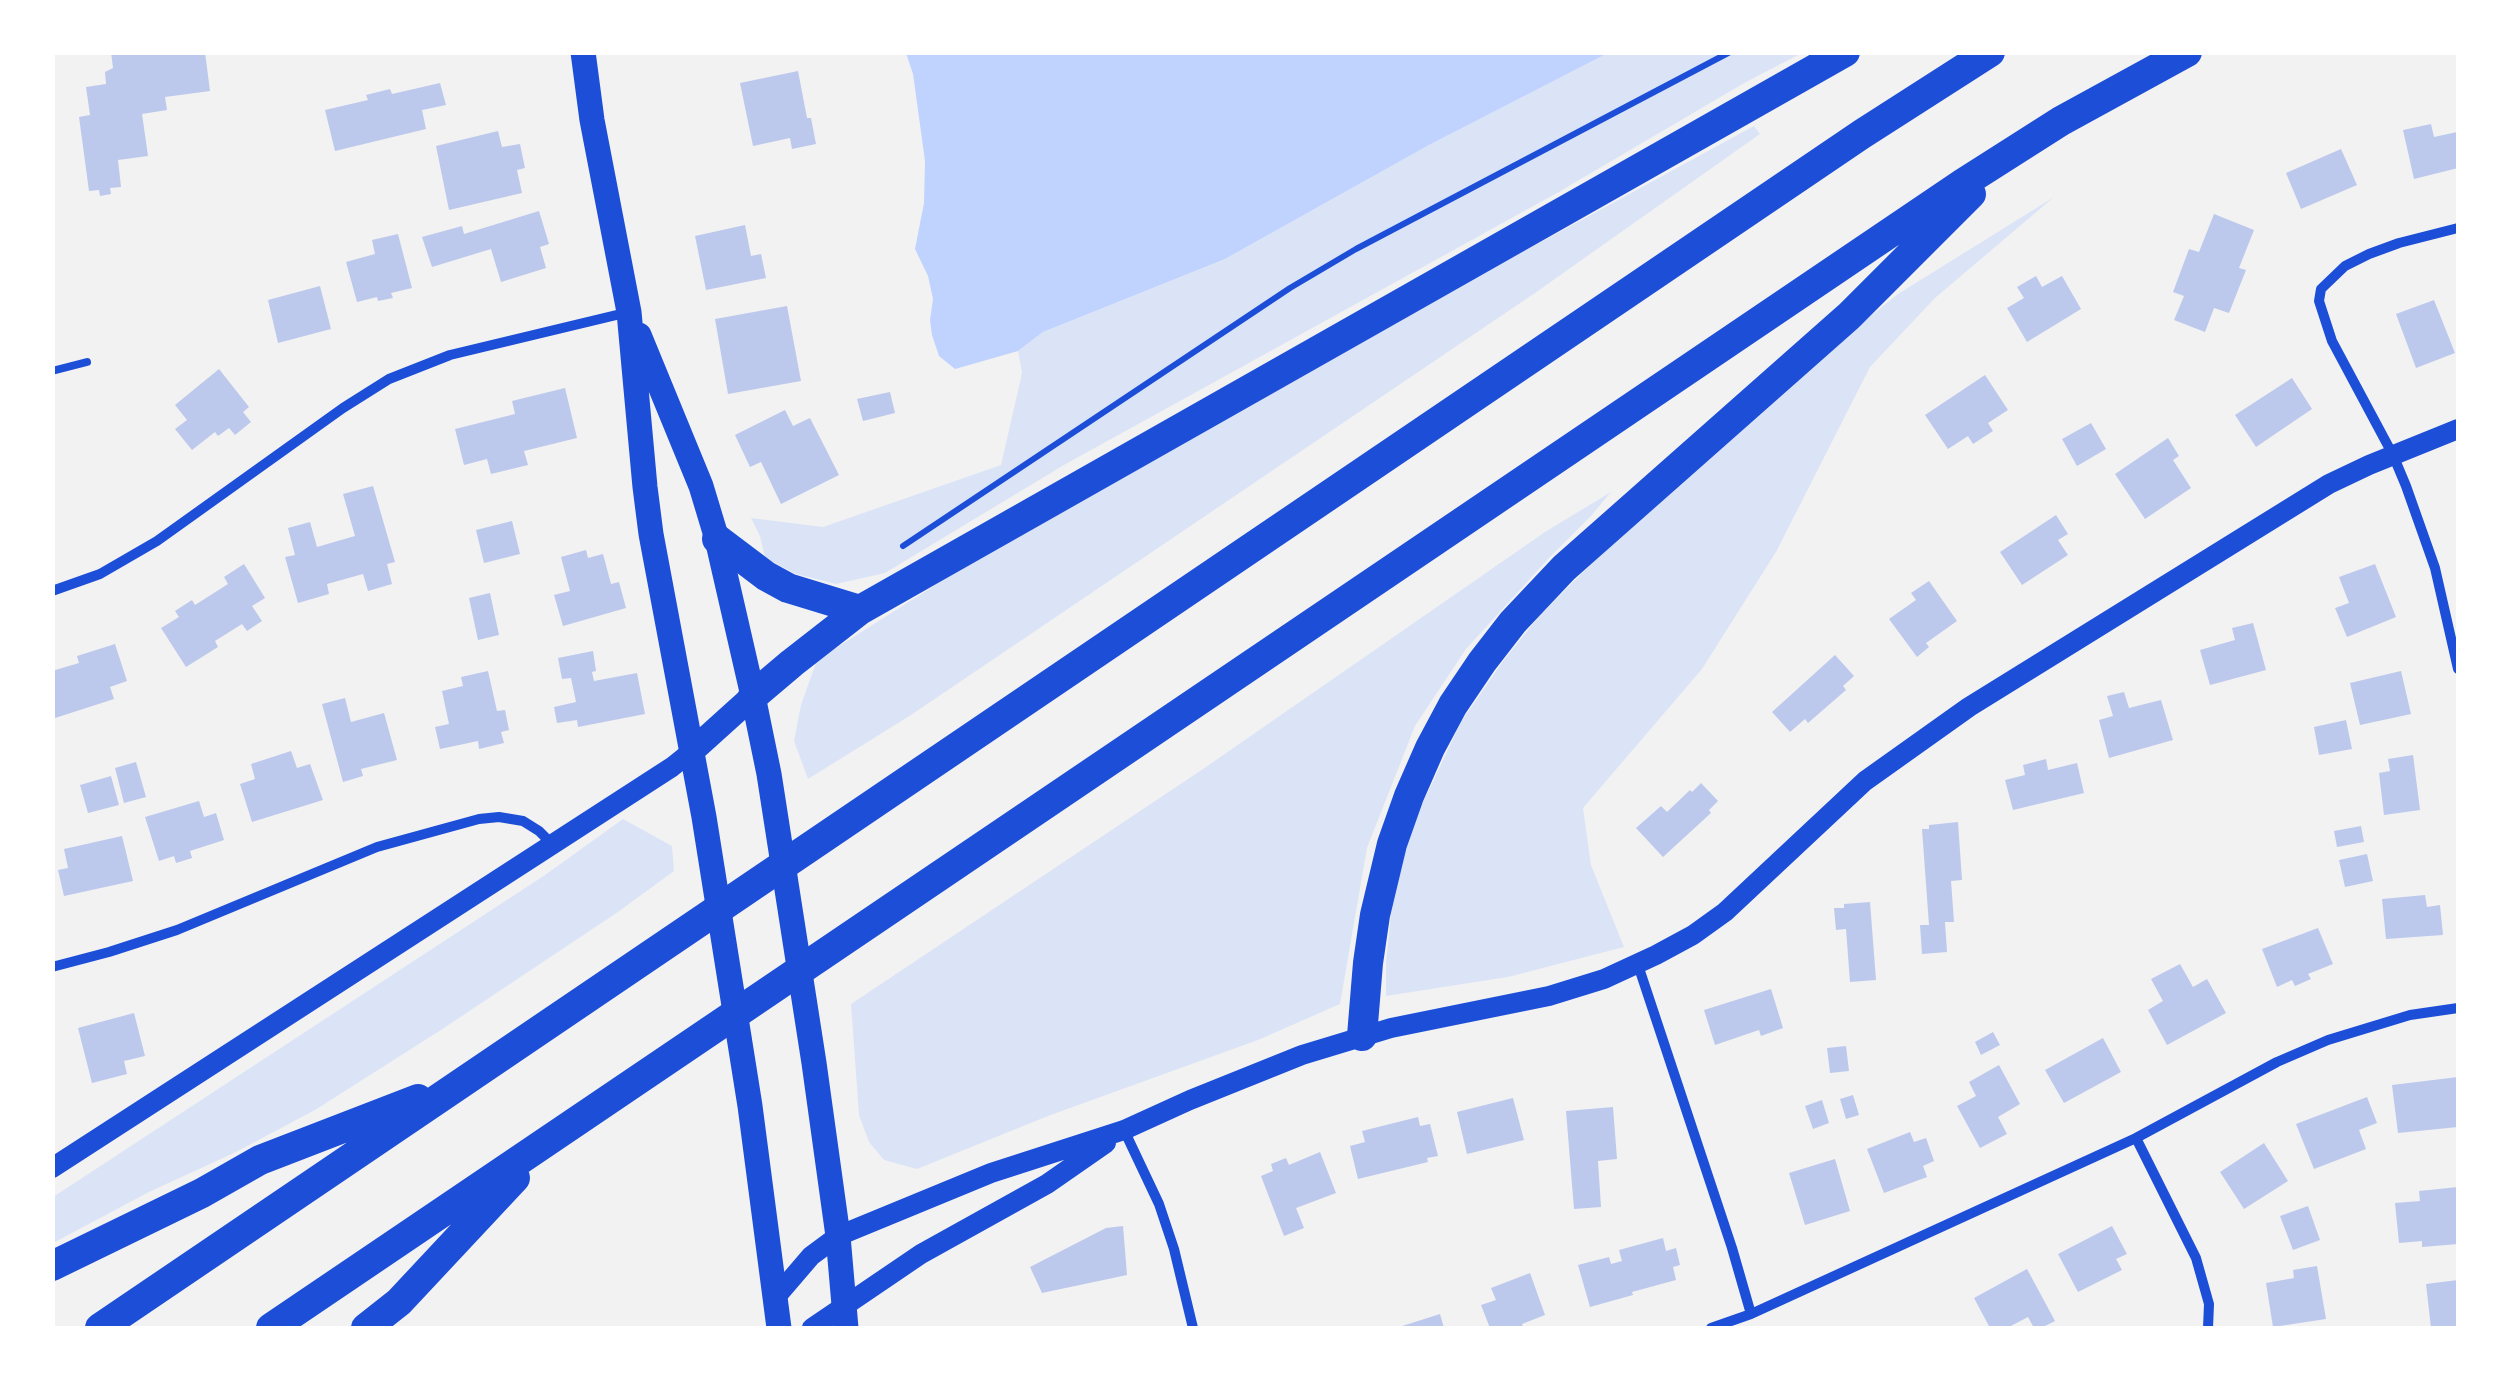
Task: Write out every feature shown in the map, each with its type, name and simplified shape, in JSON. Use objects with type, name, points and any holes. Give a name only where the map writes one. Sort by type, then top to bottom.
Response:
[{"type":"highway","points":[[753,696],[860,610],[1845,52]]},
{"type":"highway","points":[[100,1328],[1862,134],[1990,52]]},
{"type":"highway","points":[[272,1328],[2016,149],[2186,52]]},
{"type":"highway","points":[[1362,1036],[1375,915],[1392,844],[1430,748],[1482,662],[1564,568],[1849,316],[2016,149]]},
{"type":"highway","points":[[717,539],[788,588],[860,610]]},
{"type":"highway","points":[[52,1266],[202,1193],[260,1160],[468,1080]]},
{"type":"highway","points":[[366,1328],[399,1302],[552,1137]]},
{"type":"main road","points":[[583,52],[629,312],[647,503],[704,817],[750,1106],[779,1328]]},
{"type":"main road","points":[[629,312],[691,458],[717,539],[753,696],[814,1063],[846,1317]]},
{"type":"main road","points":[[775,1298],[811,1256],[838,1236],[992,1173],[1124,1130],[1247,1076],[1362,1036],[1549,996],[1638,965],[1725,912],[1865,781],[1944,724],[2290,507],[2349,474],[2458,429]]},
{"type":"main road","points":[[52,1168],[672,767],[753,696]]},
{"type":"main road","points":[[812,1328],[846,1317],[921,1254],[1047,1184],[1124,1130]]},
{"type":"street","points":[[2458,228],[2369,254],[2345,266],[2321,289],[2319,301],[2332,341],[2393,455],[2435,568],[2458,670]]},
{"type":"street","points":[[52,590],[100,574],[157,541],[389,378],[476,347],[629,312]]},
{"type":"street","points":[[52,967],[167,934],[377,848],[479,820],[508,817],[523,821],[552,844]]},
{"type":"street","points":[[1638,965],[1732,1248],[1750,1314]]},
{"type":"street","points":[[1711,1328],[1750,1314],[2136,1138],[2277,1062],[2328,1040],[2410,1015],[2458,1008]]},
{"type":"street","points":[[1124,1130],[1159,1204],[1193,1328]]},
{"type":"street","points":[[2136,1138],[2196,1258],[2209,1304],[2208,1328]]},
{"type":"lane","points":[[52,372],[87,362]]},
{"type":"path","points":[[893,552],[1290,288],[1373,240],[1730,52]]},
{"type":"shaded area","points":[[1608,53],[1802,53],[1064,465],[885,573],[836,584],[796,574],[765,558],[751,518],[823,527],[1001,465],[1022,373],[1018,351],[1043,332],[1225,259],[1429,145]]},
{"type":"shaded area","points":[[1754,126],[1760,134],[1535,293],[911,715],[808,779],[794,741],[801,705],[817,660],[956,572],[1137,468]]},
{"type":"shaded area","points":[[2054,197],[1935,298],[1870,367],[1776,552],[1702,669],[1583,808],[1591,865],[1624,947],[1508,977],[1386,996],[1394,883],[1419,811],[1461,722],[1541,614],[1614,541],[1813,362],[1898,294]]},
{"type":"shaded area","points":[[1611,492],[1466,649],[1415,726],[1367,848],[1340,1004],[1258,1040],[1048,1116],[917,1169],[884,1160],[869,1142],[859,1115],[851,1004],[1203,769],[1545,532]]},
{"type":"shaded area","points":[[623,819],[672,846],[674,871],[444,1028],[315,1110],[53,1243],[53,1197],[545,875]]},
{"type":"water","points":[[906,52],[1608,53],[1429,145],[1225,259],[1043,332],[1018,351],[955,369],[939,356],[932,335],[933,299],[928,276],[915,249],[924,203],[925,161],[913,74]]},
{"type":"building","points":[[111,52],[205,52],[210,91],[165,97],[167,110],[142,114],[148,156],[118,160],[121,187],[110,188],[111,194],[100,196],[99,190],[89,191],[79,117],[90,115],[86,87],[106,84],[105,72],[113,68]]},
{"type":"building","points":[[798,71],[816,144],[792,149],[790,138],[753,146],[740,83]]},
{"type":"building","points":[[440,83],[446,105],[422,110],[426,129],[335,151],[325,110],[368,100],[366,95],[390,89],[392,94]]},
{"type":"building","points":[[2431,124],[2434,137],[2457,132],[2458,168],[2414,179],[2403,130]]},
{"type":"building","points":[[498,131],[502,147],[520,144],[525,168],[517,170],[522,193],[449,210],[436,146]]},
{"type":"building","points":[[2341,149],[2357,185],[2301,209],[2286,173]]},
{"type":"building","points":[[539,211],[549,244],[540,247],[546,268],[501,282],[491,249],[432,267],[422,237],[462,226],[464,234]]},
{"type":"building","points":[[2214,214],[2254,230],[2239,268],[2246,270],[2229,313],[2214,308],[2205,332],[2174,320],[2184,296],[2173,292],[2189,249],[2199,252]]},
{"type":"building","points":[[745,225],[751,256],[761,254],[766,278],[706,290],[695,236]]},
{"type":"building","points":[[398,234],[412,288],[391,293],[393,298],[357,302],[346,262],[375,254],[372,240]]},
{"type":"building","points":[[2036,276],[2042,287],[2062,276],[2081,309],[2027,342],[2007,308],[2024,298],[2017,287]]},
{"type":"building","points":[[320,286],[331,329],[278,343],[268,300]]},
{"type":"building","points":[[2434,300],[2455,353],[2416,368],[2396,314]]},
{"type":"building","points":[[787,306],[801,381],[728,394],[715,319]]},
{"type":"building","points":[[219,369],[249,407],[243,412],[251,422],[235,435],[229,428],[218,436],[215,432],[192,450],[175,429],[187,420],[175,405]]},
{"type":"building","points":[[1985,375],[2008,410],[1988,423],[1993,431],[1973,444],[1968,436],[1948,449],[1925,415]]},
{"type":"building","points":[[2292,378],[2312,409],[2256,447],[2235,415]]},
{"type":"building","points":[[565,388],[577,438],[524,451],[528,465],[491,474],[487,459],[464,465],[455,429],[515,414],[512,401]]},
{"type":"building","points":[[890,392],[895,413],[863,421],[857,399]]},
{"type":"building","points":[[785,410],[793,426],[810,418],[839,475],[781,504],[761,462],[750,467],[735,435]]},
{"type":"building","points":[[2091,423],[2106,449],[2077,466],[2062,439]]},
{"type":"building","points":[[2168,438],[2179,456],[2173,460],[2191,488],[2145,519],[2115,474]]},
{"type":"building","points":[[373,486],[395,562],[387,564],[392,584],[368,591],[363,574],[327,584],[329,594],[298,603],[285,557],[295,555],[288,528],[310,522],[317,547],[355,536],[343,494]]},
{"type":"building","points":[[2056,515],[2068,534],[2058,540],[2068,555],[2022,585],[2000,552]]},
{"type":"building","points":[[512,521],[520,554],[484,563],[476,530]]},
{"type":"building","points":[[586,550],[588,558],[603,554],[611,584],[619,582],[626,608],[563,626],[554,595],[570,591],[561,557]]},
{"type":"building","points":[[244,564],[265,598],[252,606],[262,621],[247,631],[242,624],[215,641],[218,647],[186,667],[161,628],[179,617],[175,611],[192,600],[195,605],[228,584],[224,577]]},
{"type":"building","points":[[2375,564],[2396,617],[2347,637],[2335,608],[2349,603],[2339,577]]},
{"type":"building","points":[[1929,581],[1957,621],[1926,643],[1929,647],[1917,657],[1889,619],[1916,600],[1911,593]]},
{"type":"building","points":[[490,593],[499,635],[478,640],[469,598]]},
{"type":"building","points":[[2253,623],[2266,670],[2210,685],[2200,650],[2235,640],[2232,628]]},
{"type":"building","points":[[115,644],[127,681],[110,687],[114,699],[52,719],[52,671],[79,663],[77,656]]},
{"type":"building","points":[[593,651],[594,681],[637,673],[645,714],[578,727],[577,720],[557,723],[554,707],[576,702],[571,678],[562,679],[558,658]]},
{"type":"building","points":[[1835,655],[1854,676],[1843,686],[1846,690],[1808,723],[1805,719],[1790,732],[1772,712]]},
{"type":"building","points":[[488,671],[497,711],[505,710],[509,730],[501,732],[504,743],[479,749],[478,741],[440,749],[435,727],[449,724],[442,691],[463,686],[461,677]]},
{"type":"building","points":[[2401,671],[2411,714],[2360,725],[2350,683]]},
{"type":"building","points":[[2124,692],[2129,708],[2161,700],[2173,740],[2109,758],[2099,720],[2113,716],[2107,696]]},
{"type":"building","points":[[345,698],[351,722],[384,713],[397,760],[361,769],[363,776],[343,782],[322,704]]},
{"type":"building","points":[[2346,720],[2352,749],[2319,755],[2314,727]]},
{"type":"building","points":[[291,751],[297,768],[310,764],[323,800],[252,822],[240,784],[255,779],[251,764]]},
{"type":"building","points":[[2413,755],[2420,810],[2384,815],[2379,773],[2390,771],[2388,759]]},
{"type":"building","points":[[2046,759],[2048,770],[2077,763],[2084,793],[2013,810],[2005,780],[2025,775],[2023,765]]},
{"type":"building","points":[[136,762],[146,797],[124,803],[115,768]]},
{"type":"building","points":[[111,776],[119,805],[88,813],[80,785]]},
{"type":"building","points":[[1701,783],[1718,801],[1709,810],[1711,813],[1663,857],[1636,828],[1661,806],[1667,812]]},
{"type":"building","points":[[199,801],[204,817],[216,813],[224,840],[190,851],[192,858],[176,863],[174,856],[159,861],[145,817]]},
{"type":"building","points":[[1958,822],[1962,880],[1951,881],[1954,922],[1945,922],[1947,952],[1922,954],[1920,925],[1929,925],[1922,829]]},
{"type":"building","points":[[2361,826],[2364,842],[2337,847],[2334,831]]},
{"type":"building","points":[[122,836],[133,881],[64,896],[58,870],[68,868],[64,849]]},
{"type":"building","points":[[2367,854],[2373,881],[2345,887],[2339,860]]},
{"type":"building","points":[[2425,895],[2427,907],[2440,905],[2443,935],[2386,939],[2382,899]]},
{"type":"building","points":[[1870,902],[1876,980],[1850,982],[1846,929],[1836,930],[1834,908]]},
{"type":"building","points":[[2318,928],[2333,964],[2308,974],[2311,979],[2295,986],[2292,980],[2277,987],[2262,949]]},
{"type":"building","points":[[2180,964],[2193,987],[2207,979],[2226,1013],[2167,1045],[2148,1010],[2163,1001],[2151,979]]},
{"type":"building","points":[[1771,989],[1783,1028],[1761,1036],[1759,1030],[1715,1045],[1704,1010]]},
{"type":"building","points":[[134,1013],[145,1056],[124,1061],[127,1074],[92,1083],[78,1028]]},
{"type":"building","points":[[1993,1032],[2000,1045],[1981,1055],[1975,1042]]},
{"type":"building","points":[[2103,1038],[2121,1072],[2064,1103],[2045,1070]]},
{"type":"building","points":[[1846,1046],[1849,1071],[1830,1073],[1827,1048]]},
{"type":"building","points":[[1999,1065],[2020,1104],[1998,1117],[2007,1134],[1980,1148],[1957,1106],[1976,1096],[1969,1082]]},
{"type":"building","points":[[2458,1077],[2458,1127],[2398,1133],[2392,1085]]},
{"type":"building","points":[[1853,1095],[1859,1115],[1846,1119],[1840,1099]]},
{"type":"building","points":[[2367,1097],[2377,1123],[2359,1130],[2366,1149],[2314,1169],[2296,1124]]},
{"type":"building","points":[[1513,1098],[1524,1140],[1467,1154],[1457,1112]]},
{"type":"building","points":[[1822,1100],[1829,1123],[1813,1129],[1805,1106]]},
{"type":"building","points":[[1613,1107],[1617,1159],[1598,1161],[1601,1207],[1574,1209],[1566,1111]]},
{"type":"building","points":[[1418,1117],[1420,1126],[1430,1124],[1438,1156],[1427,1158],[1428,1162],[1358,1179],[1350,1146],[1365,1142],[1362,1131]]},
{"type":"building","points":[[1910,1132],[1914,1142],[1926,1138],[1934,1161],[1923,1166],[1927,1177],[1884,1193],[1867,1149]]},
{"type":"building","points":[[2264,1143],[2288,1181],[2244,1209],[2220,1172]]},
{"type":"building","points":[[1320,1152],[1336,1193],[1296,1208],[1304,1228],[1284,1236],[1261,1176],[1273,1171],[1271,1164],[1286,1158],[1289,1165]]},
{"type":"building","points":[[1835,1159],[1850,1211],[1805,1225],[1789,1173]]},
{"type":"building","points":[[2458,1187],[2458,1244],[2422,1247],[2422,1241],[2399,1243],[2395,1203],[2420,1201],[2419,1191]]},
{"type":"building","points":[[2308,1206],[2320,1240],[2293,1250],[2280,1216]]},
{"type":"building","points":[[1123,1226],[1127,1275],[1042,1293],[1030,1267],[1106,1228]]},
{"type":"building","points":[[2112,1226],[2127,1254],[2116,1259],[2122,1270],[2078,1292],[2058,1254]]},
{"type":"building","points":[[1663,1238],[1666,1251],[1676,1248],[1680,1265],[1673,1267],[1676,1280],[1590,1307],[1578,1265],[1609,1257],[1611,1264],[1622,1261],[1619,1250]]},
{"type":"building","points":[[2317,1266],[2326,1319],[2273,1327],[2266,1283],[2294,1278],[2293,1270]]},
{"type":"building","points":[[2027,1269],[2055,1321],[2034,1328],[2028,1317],[2007,1328],[1990,1328],[1974,1298]]},
{"type":"building","points":[[1530,1273],[1545,1315],[1522,1324],[1523,1328],[1490,1328],[1481,1305],[1496,1300],[1491,1288]]},
{"type":"building","points":[[2458,1280],[2458,1328],[2431,1328],[2426,1284]]},
{"type":"building","points":[[1440,1314],[1444,1328],[1396,1328]]}]
